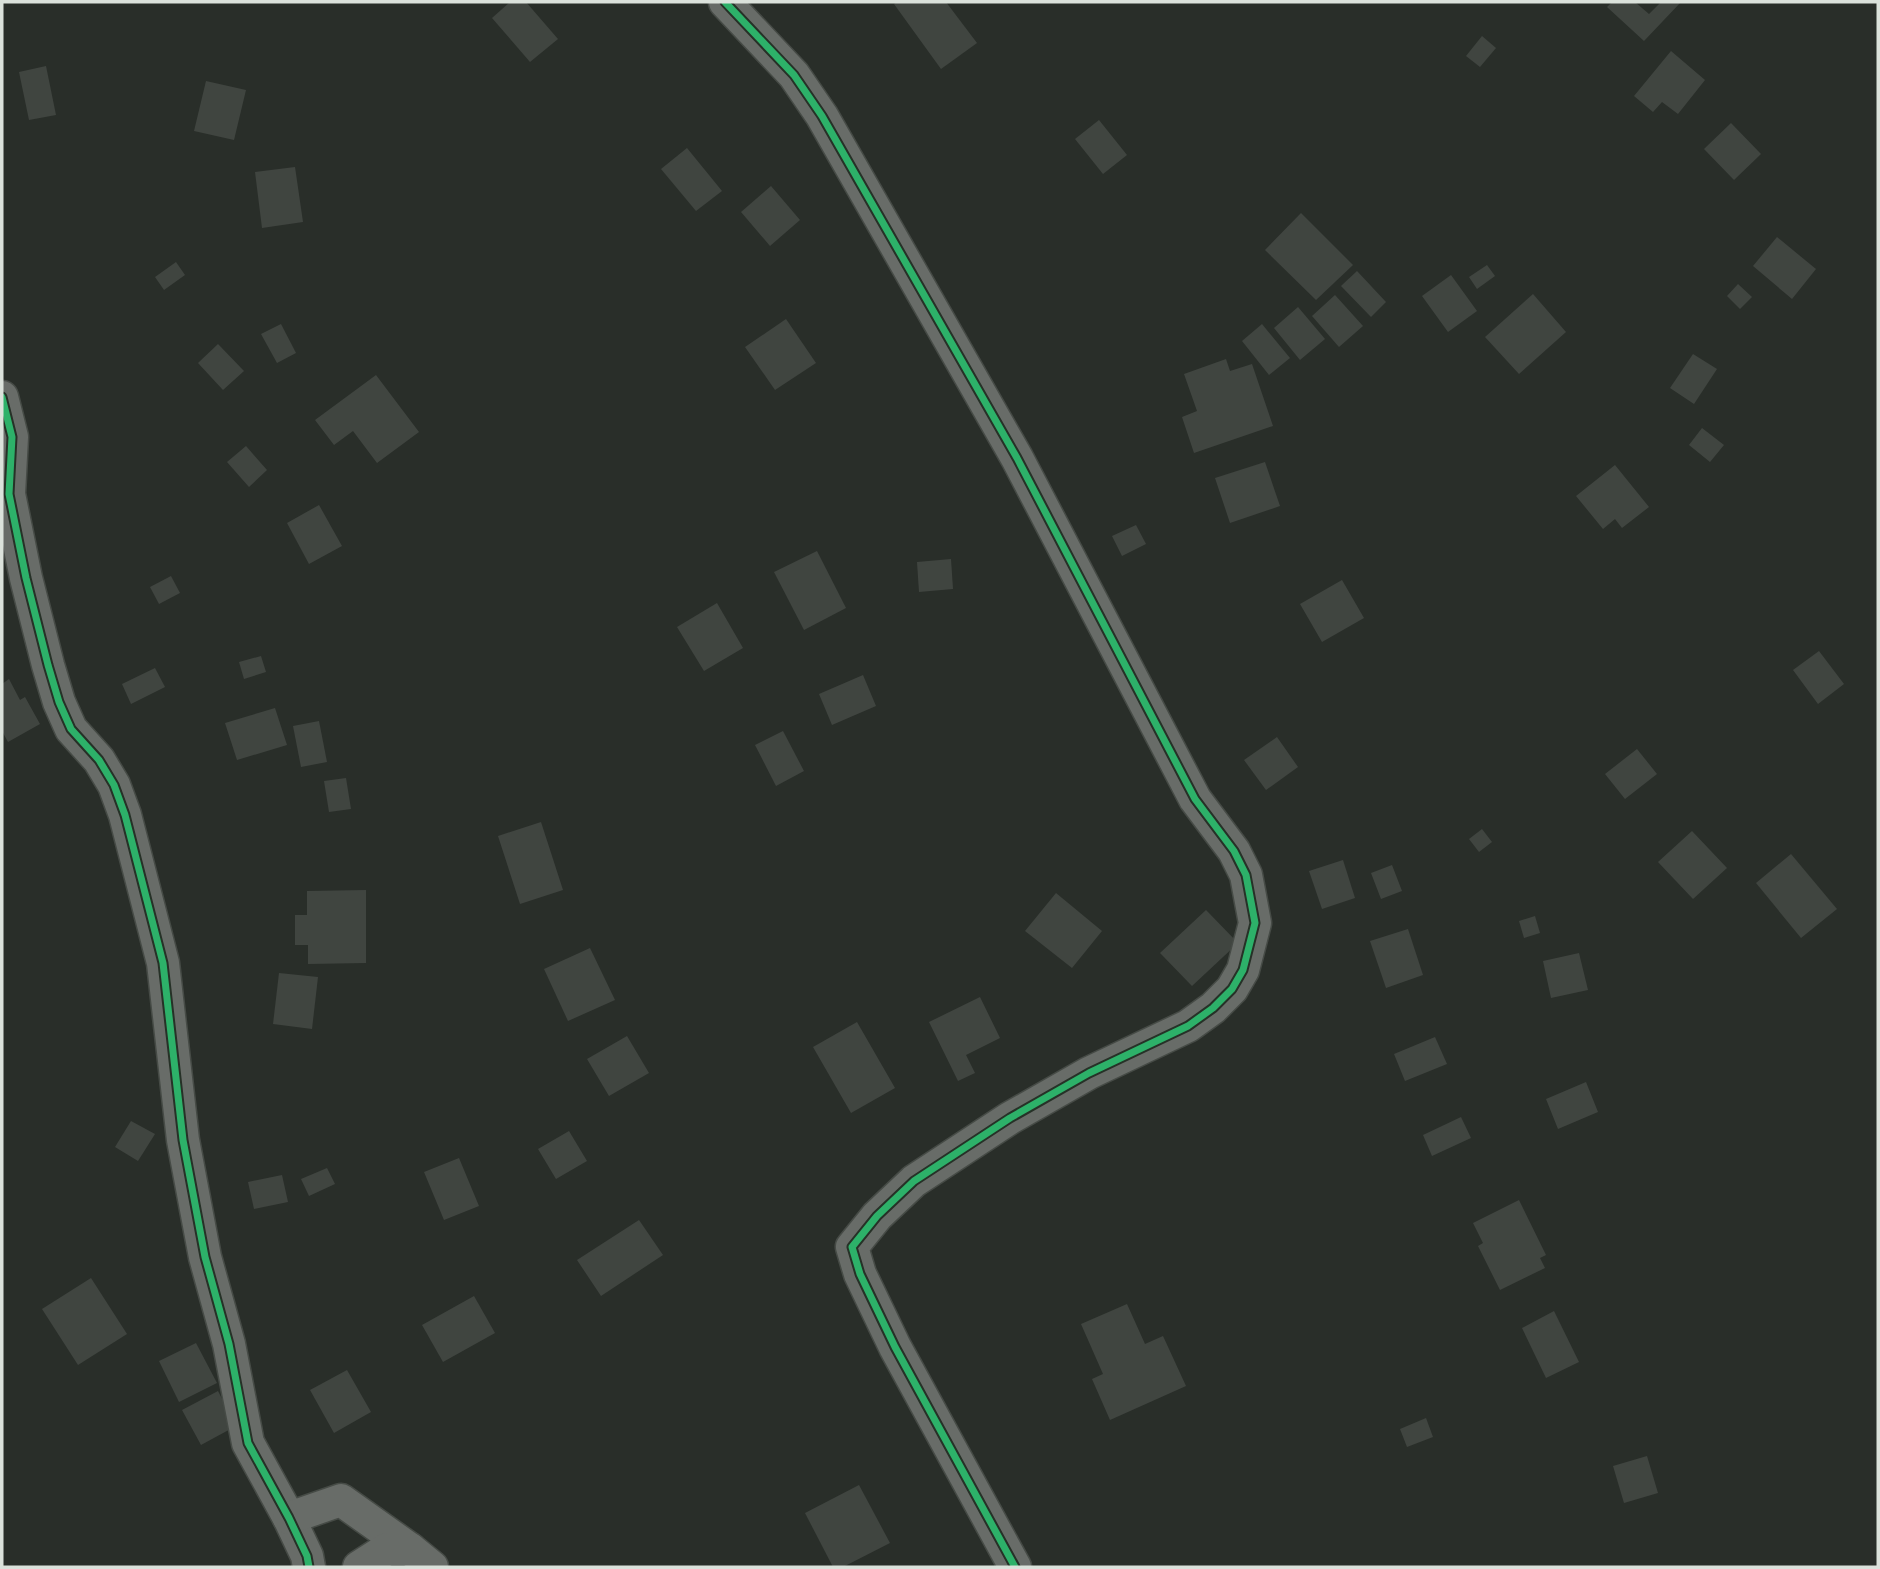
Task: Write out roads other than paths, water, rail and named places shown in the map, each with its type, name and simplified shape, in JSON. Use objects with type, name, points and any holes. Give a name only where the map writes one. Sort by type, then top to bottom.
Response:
[{"type":"street","points":[[725,2],[794,75],[822,116],[1017,458],[1195,799],[1234,851],[1246,875],[1255,923],[1243,970],[1232,989],[1213,1008],[1188,1026],[1089,1073],[1010,1118],[925,1174],[877,1216],[852,1247],[860,1275],[895,1347],[1015,1567]]},
{"type":"street","points":[[2,397],[12,437],[9,494],[26,578],[48,664],[59,702],[71,729],[99,760],[114,785],[125,815],[163,964],[183,1140],[205,1257],[229,1344],[248,1443],[289,1518],[307,1556],[309,1567]]},
{"type":"street","points":[[289,1518],[341,1500],[421,1558]]},
{"type":"street","points":[[359,1567],[387,1549],[421,1558]]}]
